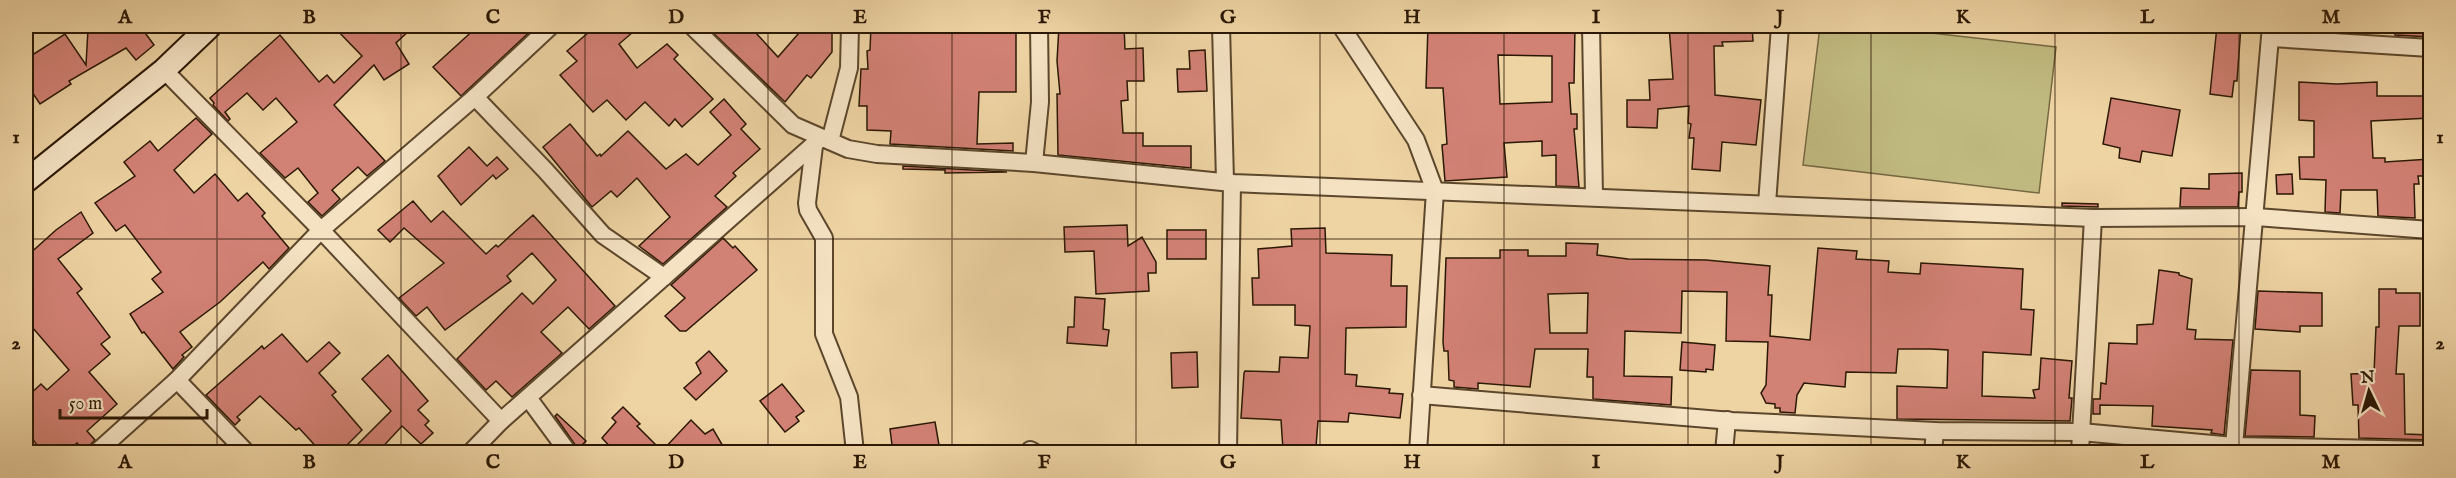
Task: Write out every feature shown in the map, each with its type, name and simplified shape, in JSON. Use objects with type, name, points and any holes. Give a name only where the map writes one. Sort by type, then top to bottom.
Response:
[{"type":"main road","points":[[26,181],[164,70],[210,26]]},
{"type":"street","points":[[97,453],[177,380],[321,230],[475,97],[551,26]]},
{"type":"street","points":[[692,26],[793,125],[822,142],[877,154],[1034,163],[1229,182],[2093,219],[2256,217],[2430,230]]},
{"type":"street","points":[[850,26],[849,68],[822,142],[807,203],[808,210],[825,241],[824,334],[849,397],[855,453]]},
{"type":"street","points":[[1034,163],[1040,102],[1039,26]]},
{"type":"street","points":[[1221,26],[1229,182],[1228,453]]},
{"type":"street","points":[[1341,26],[1416,140],[1435,191],[1418,453]]},
{"type":"street","points":[[1591,26],[1594,196]]},
{"type":"street","points":[[1767,204],[1780,26]]},
{"type":"street","points":[[2234,446],[2271,32],[2430,48]]},
{"type":"street","points":[[164,70],[321,230],[501,421]]},
{"type":"street","points":[[475,97],[603,235],[664,277]]},
{"type":"street","points":[[471,453],[501,421],[822,142]]},
{"type":"street","points":[[2080,453],[2093,219]]},
{"type":"street","points":[[177,380],[246,453]]},
{"type":"street","points":[[1421,395],[1727,420],[1935,431],[2081,432],[2234,446],[2430,450]]},
{"type":"street","points":[[529,399],[568,453]]},
{"type":"street","points":[[1724,453],[1727,420]]},
{"type":"street","points":[[1933,453],[1935,431]]},
{"type":"shaded area","points":[[1820,26],[1868,26],[2056,47],[2039,193],[1803,165]]},
{"type":"building","points":[[112,26],[140,26],[154,45],[136,60],[126,48],[69,81],[71,84],[40,104],[26,83],[26,59],[65,34],[86,65],[88,29],[115,30]]},
{"type":"building","points":[[333,26],[414,26],[396,43],[409,64],[384,80],[374,65],[334,105],[385,161],[367,176],[358,167],[332,190],[340,199],[322,216],[308,202],[318,193],[298,168],[285,178],[260,153],[297,122],[276,98],[263,110],[247,93],[225,112],[230,119],[228,121],[213,105],[210,98],[280,35],[319,82],[327,75],[334,83],[362,56]]},
{"type":"building","points":[[478,26],[536,26],[461,96],[433,67]]},
{"type":"building","points":[[596,26],[640,26],[619,44],[637,68],[667,44],[678,55],[674,59],[713,99],[682,127],[675,119],[669,126],[645,102],[626,120],[607,100],[593,112],[560,75],[577,61],[567,51]]},
{"type":"building","points":[[706,26],[765,26],[756,33],[778,57],[805,26],[832,26],[832,52],[811,78],[807,75],[785,102]]},
{"type":"building","points":[[871,26],[1016,26],[1016,92],[979,92],[977,144],[1013,143],[1013,151],[890,144],[891,131],[867,130],[867,106],[859,106],[861,69],[868,69],[867,51],[870,50]]},
{"type":"building","points":[[1059,26],[1124,26],[1125,49],[1143,48],[1144,81],[1127,81],[1128,100],[1121,101],[1123,133],[1143,133],[1143,146],[1191,146],[1191,168],[1058,155]]},
{"type":"building","points":[[1428,26],[1575,26],[1574,83],[1569,83],[1571,114],[1577,114],[1577,129],[1574,129],[1579,187],[1556,186],[1556,155],[1542,156],[1542,141],[1504,143],[1507,177],[1445,181],[1442,145],[1447,144],[1443,88],[1426,88]],"holes":[[[1498,55],[1552,56],[1552,102],[1500,104]]]},
{"type":"building","points":[[1669,26],[1752,26],[1753,41],[1722,42],[1723,46],[1714,46],[1715,95],[1761,100],[1756,145],[1722,142],[1720,171],[1692,169],[1694,138],[1689,138],[1691,124],[1688,123],[1689,106],[1658,109],[1657,128],[1627,127],[1627,100],[1650,100],[1649,80],[1673,79]]},
{"type":"building","points":[[2217,26],[2241,26],[2237,81],[2234,81],[2232,97],[2210,94]]},
{"type":"building","points":[[2294,26],[2321,26],[2321,31],[2294,29]]},
{"type":"building","points":[[2395,26],[2430,26],[2430,37],[2395,35]]},
{"type":"building","points":[[1205,50],[1207,91],[1178,92],[1177,69],[1190,69],[1189,51]]},
{"type":"building","points":[[2299,82],[2337,84],[2377,82],[2377,96],[2430,96],[2430,118],[2371,121],[2373,158],[2385,158],[2385,162],[2430,159],[2430,176],[2418,176],[2419,184],[2414,184],[2415,218],[2378,216],[2377,190],[2341,190],[2340,213],[2325,212],[2326,180],[2300,179],[2299,157],[2314,157],[2314,121],[2299,120]]},
{"type":"building","points":[[2111,98],[2180,110],[2172,156],[2142,151],[2140,162],[2119,158],[2120,148],[2103,144]]},
{"type":"building","points":[[724,99],[746,124],[741,129],[760,149],[733,173],[736,176],[715,196],[727,207],[663,264],[639,246],[670,217],[637,178],[617,197],[611,191],[592,207],[543,147],[570,124],[597,156],[600,154],[601,156],[628,131],[666,169],[686,154],[698,165],[731,135],[710,112]]},
{"type":"building","points":[[196,118],[212,134],[174,170],[194,193],[215,174],[238,201],[247,193],[265,213],[262,216],[289,248],[269,269],[263,262],[220,302],[180,332],[192,347],[182,355],[184,357],[173,369],[144,332],[142,333],[130,314],[163,292],[152,279],[161,272],[125,225],[116,231],[95,203],[135,176],[124,162],[150,141],[158,151]]},
{"type":"building","points":[[469,147],[487,166],[497,157],[508,169],[496,179],[493,175],[461,205],[438,176]]},
{"type":"building","points":[[903,166],[1007,172],[945,173],[945,170],[903,169]]},
{"type":"building","points":[[2242,173],[2242,192],[2239,192],[2238,207],[2180,207],[2181,188],[2209,189],[2209,174]]},
{"type":"building","points":[[2292,174],[2293,194],[2277,194],[2276,175]]},
{"type":"building","points":[[413,201],[431,222],[443,211],[486,254],[496,245],[498,247],[533,215],[615,306],[589,329],[568,307],[541,332],[562,353],[512,397],[496,381],[486,390],[457,359],[522,293],[533,304],[556,280],[532,253],[507,276],[511,281],[445,330],[427,307],[416,316],[399,298],[444,263],[404,228],[390,242],[378,230]]},
{"type":"building","points":[[2062,203],[2098,204],[2098,207],[2062,206]]},
{"type":"building","points":[[81,212],[93,233],[58,259],[82,289],[77,293],[110,337],[101,344],[110,354],[89,372],[117,404],[87,431],[95,440],[84,451],[77,443],[65,453],[43,453],[26,430],[26,398],[41,384],[47,390],[69,370],[26,320],[26,257],[56,230]]},
{"type":"building","points":[[1127,225],[1128,246],[1142,237],[1156,262],[1156,273],[1148,273],[1149,291],[1096,294],[1094,251],[1065,252],[1064,227]]},
{"type":"building","points":[[1325,228],[1326,253],[1392,255],[1391,286],[1407,286],[1406,327],[1346,328],[1345,374],[1357,375],[1356,386],[1390,389],[1389,393],[1403,394],[1400,418],[1349,413],[1348,422],[1318,421],[1316,447],[1283,450],[1281,420],[1241,418],[1244,373],[1245,371],[1279,372],[1280,357],[1308,358],[1310,326],[1295,325],[1295,305],[1253,305],[1252,278],[1259,278],[1258,249],[1292,246],[1291,229]]},
{"type":"building","points":[[1167,230],[1206,230],[1206,259],[1167,259]]},
{"type":"building","points":[[723,238],[733,248],[735,246],[757,270],[686,331],[680,331],[665,316],[685,298],[671,285]]},
{"type":"building","points":[[1566,243],[1598,244],[1597,255],[1628,259],[1706,260],[1770,266],[1768,295],[1772,295],[1770,336],[1810,340],[1818,248],[1857,251],[1856,259],[1889,261],[1888,272],[1920,274],[1921,263],[2023,269],[2021,309],[2034,310],[2031,355],[1983,352],[1982,396],[2035,398],[2033,390],[2039,389],[2041,358],[2072,361],[2070,421],[1897,419],[1897,386],[1947,388],[1948,350],[1931,349],[1898,349],[1896,373],[1846,372],[1845,387],[1804,383],[1797,395],[1795,413],[1780,412],[1780,408],[1775,408],[1775,404],[1766,403],[1761,393],[1766,385],[1768,342],[1726,341],[1727,292],[1682,291],[1681,333],[1625,331],[1624,376],[1672,377],[1671,405],[1593,399],[1593,377],[1587,377],[1588,349],[1535,349],[1530,387],[1478,383],[1478,389],[1454,387],[1454,381],[1449,380],[1448,351],[1444,351],[1443,342],[1446,258],[1500,258],[1500,250],[1528,250],[1528,256],[1566,256]],"holes":[[[1588,293],[1587,333],[1550,333],[1548,294]]]},
{"type":"building","points":[[2159,270],[2179,273],[2179,275],[2192,279],[2187,329],[2196,330],[2195,339],[2233,340],[2224,435],[2211,433],[2212,430],[2152,426],[2153,406],[2100,405],[2100,414],[2093,414],[2093,399],[2100,399],[2101,383],[2106,384],[2109,343],[2137,344],[2137,325],[2153,324]]},
{"type":"building","points":[[2379,289],[2396,289],[2396,293],[2420,293],[2420,326],[2399,326],[2396,374],[2404,374],[2405,434],[2430,435],[2430,440],[2359,438],[2358,405],[2353,405],[2351,374],[2374,373],[2376,327],[2379,327]]},
{"type":"building","points":[[2258,291],[2322,293],[2322,326],[2300,326],[2300,332],[2255,329]]},
{"type":"building","points":[[1075,297],[1105,299],[1103,329],[1109,330],[1107,346],[1067,343],[1068,327],[1074,327]]},
{"type":"building","points":[[282,334],[307,362],[329,342],[340,353],[319,373],[336,392],[332,395],[362,430],[339,453],[322,453],[299,428],[296,430],[260,396],[237,417],[240,420],[235,425],[206,395],[262,346],[264,349]]},
{"type":"building","points":[[1682,342],[1715,345],[1713,370],[1706,369],[1706,372],[1680,370]]},
{"type":"building","points":[[709,351],[727,371],[696,400],[684,388],[701,373],[696,363]]},
{"type":"building","points":[[1197,352],[1198,387],[1172,388],[1171,353]]},
{"type":"building","points":[[388,355],[428,401],[418,410],[429,421],[425,425],[433,433],[421,444],[402,426],[377,453],[366,453],[358,444],[391,411],[362,379]]},
{"type":"building","points":[[2251,370],[2300,371],[2300,415],[2315,416],[2314,437],[2245,436]]},
{"type":"building","points":[[782,384],[804,411],[796,417],[799,421],[785,432],[760,401]]},
{"type":"building","points":[[623,407],[640,424],[637,426],[662,451],[691,420],[705,434],[713,429],[727,453],[616,453],[602,438],[616,422],[612,418]]},
{"type":"building","points":[[557,414],[586,441],[578,449],[555,416]]},
{"type":"building","points":[[935,422],[939,445],[916,449],[916,453],[893,453],[890,429]]}]
